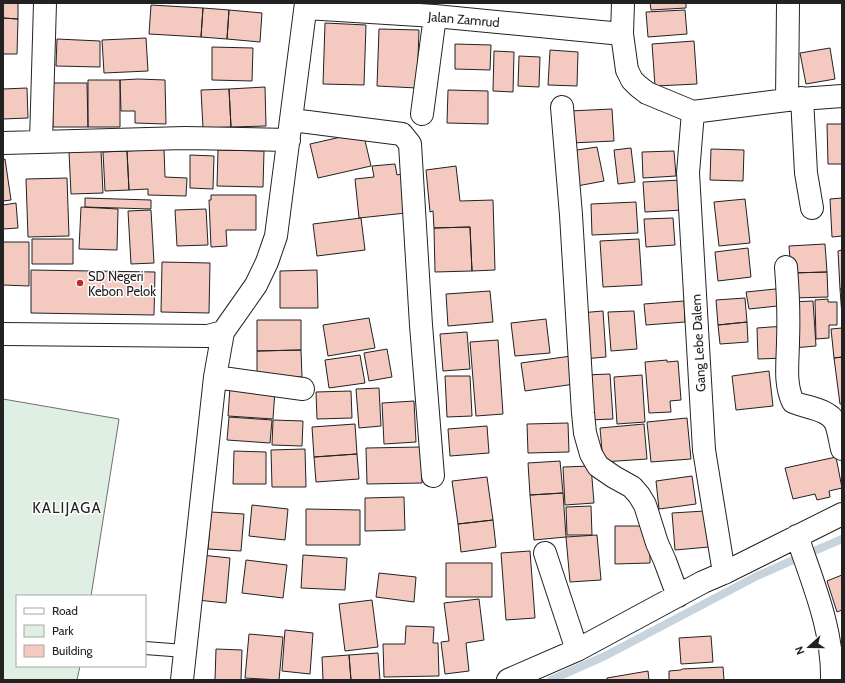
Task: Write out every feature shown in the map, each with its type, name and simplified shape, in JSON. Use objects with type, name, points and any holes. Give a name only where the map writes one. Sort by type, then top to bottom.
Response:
[{"type":"street","points":[[41,141],[45,3]]},
{"type":"street","points":[[623,3],[622,34],[627,70],[632,80],[647,93],[693,112],[794,99],[842,96]]},
{"type":"street","points":[[788,3],[794,99],[812,208]]},
{"type":"street","points":[[182,680],[215,377],[223,332],[256,286],[267,262],[276,236],[306,5]]},
{"type":"street","name":"Jalan Zamrud","points":[[306,5],[622,34]]},
{"type":"street","points":[[422,114],[435,16]]},
{"type":"street","points":[[562,107],[571,215],[585,433],[591,454],[598,466],[632,487],[645,505],[657,543],[678,596]]},
{"type":"street","name":"Gang Lebe Dalem","points":[[693,112],[688,173],[704,450],[724,573]]},
{"type":"street","points":[[3,143],[185,138],[290,130],[402,134],[410,144],[421,325],[433,476]]},
{"type":"street","points":[[786,267],[788,292],[787,380],[791,397],[793,402],[828,414],[833,418],[836,424],[842,449]]},
{"type":"street","points":[[3,334],[208,336],[223,332]]},
{"type":"street","points":[[215,377],[303,389]]},
{"type":"street","points":[[508,680],[576,650],[703,582],[842,514]]},
{"type":"street","points":[[797,536],[830,639],[832,680]]},
{"type":"street","points":[[545,553],[576,650]]},
{"type":"lane","points":[[146,648],[185,651]]},
{"type":"green space","points":[[3,399],[119,419],[91,595],[16,595],[16,667],[80,667],[77,680],[3,680]]},
{"type":"building","points":[[3,3],[18,3],[18,19],[3,18]]},
{"type":"building","points":[[650,3],[686,3],[686,8],[651,10]]},
{"type":"building","points":[[151,5],[203,8],[201,37],[149,34]]},
{"type":"building","points":[[203,8],[229,10],[227,39],[201,37]]},
{"type":"building","points":[[229,10],[262,13],[260,42],[227,39]]},
{"type":"building","points":[[685,10],[687,34],[648,37],[646,12]]},
{"type":"building","points":[[3,18],[18,19],[17,54],[3,54]]},
{"type":"building","points":[[325,23],[366,25],[364,85],[323,84]]},
{"type":"building","points":[[379,29],[419,30],[417,88],[377,86]]},
{"type":"building","points":[[146,38],[148,71],[104,73],[102,40]]},
{"type":"building","points":[[57,39],[100,41],[100,67],[56,66]]},
{"type":"building","points":[[694,41],[697,84],[655,86],[652,44]]},
{"type":"building","points":[[455,44],[491,45],[490,70],[455,69]]},
{"type":"building","points":[[212,47],[253,48],[252,81],[212,80]]},
{"type":"building","points":[[830,48],[835,79],[806,84],[800,53]]},
{"type":"building","points":[[550,50],[578,52],[577,86],[548,85]]},
{"type":"building","points":[[494,51],[514,52],[513,92],[493,91]]},
{"type":"building","points":[[519,56],[540,57],[539,87],[518,86]]},
{"type":"building","points":[[88,80],[120,80],[120,127],[88,127]]},
{"type":"building","points":[[120,80],[165,80],[166,124],[135,123],[135,111],[121,111]]},
{"type":"building","points":[[52,83],[87,83],[88,127],[53,127]]},
{"type":"building","points":[[265,87],[266,126],[231,127],[229,89]]},
{"type":"building","points":[[27,88],[28,118],[3,119],[3,89]]},
{"type":"building","points":[[229,89],[231,127],[203,128],[201,90]]},
{"type":"building","points":[[448,90],[488,91],[488,124],[447,123]]},
{"type":"building","points":[[612,109],[614,141],[571,143],[569,111]]},
{"type":"building","points":[[827,124],[842,124],[842,164],[828,164]]},
{"type":"building","points":[[363,132],[371,166],[318,178],[310,144]]},
{"type":"building","points":[[597,147],[604,181],[577,186],[570,151]]},
{"type":"building","points":[[631,148],[635,182],[618,184],[614,150]]},
{"type":"building","points":[[164,149],[165,177],[187,178],[186,196],[148,195],[148,189],[129,190],[127,151]]},
{"type":"building","points":[[711,149],[744,150],[743,181],[710,180]]},
{"type":"building","points":[[101,150],[103,193],[71,194],[69,152]]},
{"type":"building","points":[[218,150],[264,151],[263,187],[217,186]]},
{"type":"building","points":[[127,151],[129,190],[105,191],[103,152]]},
{"type":"building","points":[[674,151],[676,176],[643,178],[642,152]]},
{"type":"building","points":[[190,155],[214,156],[213,189],[190,188]]},
{"type":"building","points":[[5,159],[11,200],[3,201],[3,160]]},
{"type":"building","points":[[395,164],[397,175],[401,174],[406,213],[359,218],[355,179],[374,177],[372,166]]},
{"type":"building","points":[[456,166],[460,201],[493,200],[495,270],[472,271],[470,227],[434,228],[433,211],[430,212],[426,170]]},
{"type":"building","points":[[67,178],[69,236],[28,237],[26,179]]},
{"type":"building","points":[[681,180],[683,210],[645,212],[643,182]]},
{"type":"building","points":[[211,195],[256,195],[256,230],[226,230],[227,246],[211,247],[209,200],[211,200]]},
{"type":"building","points":[[85,198],[151,200],[151,209],[85,207]]},
{"type":"building","points":[[842,198],[842,236],[832,237],[830,199]]},
{"type":"building","points":[[745,199],[750,243],[719,246],[714,202]]},
{"type":"building","points":[[636,202],[638,233],[592,235],[591,204]]},
{"type":"building","points":[[16,203],[18,228],[3,229],[3,205]]},
{"type":"building","points":[[81,207],[118,209],[117,250],[79,249]]},
{"type":"building","points":[[206,209],[208,245],[177,246],[175,210]]},
{"type":"building","points":[[151,210],[154,263],[131,264],[128,211]]},
{"type":"building","points":[[361,218],[365,250],[317,256],[313,224]]},
{"type":"building","points":[[673,218],[675,245],[646,247],[644,219]]},
{"type":"building","points":[[470,227],[472,271],[435,272],[434,228]]},
{"type":"building","points":[[32,239],[73,239],[73,264],[32,264]]},
{"type":"building","points":[[639,239],[642,285],[603,287],[600,241]]},
{"type":"building","points":[[3,242],[29,242],[29,286],[3,285]]},
{"type":"building","points":[[825,244],[827,272],[791,273],[789,246]]},
{"type":"building","points":[[748,248],[751,277],[718,281],[715,252]]},
{"type":"building","points":[[842,250],[842,289],[840,289],[838,251]]},
{"type":"building","points":[[162,262],[210,263],[209,313],[161,312]]},
{"type":"building","points":[[31,270],[155,272],[154,315],[31,313]]},
{"type":"building","points":[[317,270],[318,308],[280,308],[280,271]]},
{"type":"building","points":[[827,272],[828,297],[792,298],[791,273]]},
{"type":"building","points":[[785,288],[787,305],[749,309],[746,292]]},
{"type":"building","points":[[840,289],[842,289],[842,316]]},
{"type":"building","points":[[490,291],[493,322],[448,326],[446,294]]},
{"type":"building","points":[[745,298],[747,322],[718,325],[716,300]]},
{"type":"building","points":[[828,299],[828,302],[837,302],[837,325],[829,325],[829,338],[816,339],[815,300]]},
{"type":"building","points":[[684,301],[685,322],[646,325],[644,304]]},
{"type":"building","points":[[813,301],[816,346],[793,348],[791,302]]},
{"type":"building","points":[[603,311],[606,357],[583,359],[579,313]]},
{"type":"building","points":[[634,311],[637,349],[611,351],[608,312]]},
{"type":"building","points":[[369,318],[375,348],[328,356],[323,325]]},
{"type":"building","points":[[546,319],[550,353],[515,356],[511,323]]},
{"type":"building","points":[[257,320],[301,320],[301,350],[257,351]]},
{"type":"building","points":[[747,322],[748,342],[720,344],[718,325]]},
{"type":"building","points":[[785,326],[786,358],[758,359],[757,328]]},
{"type":"building","points":[[842,328],[842,357],[834,358],[831,329]]},
{"type":"building","points":[[467,332],[470,369],[443,371],[440,334]]},
{"type":"building","points":[[498,340],[503,414],[476,416],[470,342]]},
{"type":"building","points":[[387,349],[392,377],[369,381],[364,353]]},
{"type":"building","points":[[301,350],[302,377],[257,377],[257,351]]},
{"type":"building","points":[[360,355],[365,383],[329,388],[325,360]]},
{"type":"building","points":[[571,356],[575,384],[525,391],[521,363]]},
{"type":"building","points":[[842,357],[842,404],[840,404],[834,358]]},
{"type":"building","points":[[667,360],[667,362],[678,361],[681,400],[670,401],[671,412],[649,413],[645,362]]},
{"type":"building","points":[[769,371],[773,406],[736,410],[732,376]]},
{"type":"building","points":[[610,374],[613,419],[588,420],[585,375]]},
{"type":"building","points":[[642,375],[645,422],[617,424],[614,377]]},
{"type":"building","points":[[445,376],[470,376],[472,416],[447,417]]},
{"type":"building","points":[[230,387],[275,390],[273,419],[228,416]]},
{"type":"building","points":[[379,388],[381,426],[359,428],[356,389]]},
{"type":"building","points":[[351,391],[352,418],[317,419],[316,392]]},
{"type":"building","points":[[414,401],[416,442],[384,444],[382,403]]},
{"type":"building","points":[[229,417],[272,420],[270,443],[227,440]]},
{"type":"building","points":[[687,418],[691,459],[651,462],[647,422]]},
{"type":"building","points":[[273,420],[303,421],[302,446],[272,445]]},
{"type":"building","points":[[568,423],[569,452],[528,453],[527,424]]},
{"type":"building","points":[[355,424],[357,454],[314,457],[312,427]]},
{"type":"building","points":[[644,424],[647,459],[603,462],[600,428]]},
{"type":"building","points":[[487,426],[489,453],[450,456],[448,429]]},
{"type":"building","points":[[421,447],[422,483],[367,484],[366,448]]},
{"type":"building","points":[[305,449],[306,487],[272,487],[271,450]]},
{"type":"building","points":[[234,451],[266,452],[266,484],[233,484]]},
{"type":"building","points":[[357,454],[359,479],[316,482],[314,457]]},
{"type":"building","points":[[836,457],[842,488],[829,491],[830,497],[817,500],[815,494],[793,499],[785,468]]},
{"type":"building","points":[[560,461],[563,493],[530,495],[528,463]]},
{"type":"building","points":[[591,466],[594,503],[565,505],[563,467]]},
{"type":"building","points":[[692,476],[696,504],[659,509],[656,481]]},
{"type":"building","points":[[487,477],[493,520],[458,524],[452,481]]},
{"type":"building","points":[[563,493],[566,537],[534,540],[530,495]]},
{"type":"building","points":[[404,497],[405,530],[365,531],[365,498]]},
{"type":"building","points":[[252,505],[288,509],[285,540],[249,536]]},
{"type":"building","points":[[591,506],[592,535],[567,535],[566,507]]},
{"type":"building","points":[[306,509],[360,510],[360,545],[306,545]]},
{"type":"building","points":[[705,511],[709,547],[675,550],[672,513]]},
{"type":"building","points":[[211,512],[244,514],[241,551],[208,549]]},
{"type":"building","points":[[493,520],[496,547],[461,552],[458,524]]},
{"type":"building","points":[[615,526],[650,526],[650,563],[615,564]]},
{"type":"building","points":[[597,535],[601,580],[570,582],[566,537]]},
{"type":"building","points":[[530,551],[535,618],[506,620],[501,553]]},
{"type":"building","points":[[201,555],[230,558],[226,603],[197,600]]},
{"type":"building","points":[[303,555],[347,558],[345,590],[301,588]]},
{"type":"building","points":[[246,560],[287,565],[283,598],[242,593]]},
{"type":"building","points":[[446,563],[492,563],[492,597],[446,597]]},
{"type":"building","points":[[379,573],[416,577],[414,602],[376,597]]},
{"type":"building","points":[[842,575],[842,610],[837,612],[827,581]]},
{"type":"building","points":[[479,599],[484,640],[466,643],[469,671],[445,674],[441,642],[449,641],[444,603]]},
{"type":"building","points":[[372,600],[378,647],[345,651],[339,604]]},
{"type":"building","points":[[406,626],[434,627],[433,643],[438,643],[439,676],[384,677],[383,644],[405,644]]},
{"type":"building","points":[[285,630],[313,633],[310,674],[282,671]]},
{"type":"building","points":[[249,634],[283,637],[279,680],[245,678]]},
{"type":"building","points":[[711,636],[713,662],[681,664],[679,638]]},
{"type":"building","points":[[216,649],[242,650],[241,680],[215,680]]},
{"type":"building","points":[[378,653],[380,680],[351,680],[349,655]]},
{"type":"building","points":[[349,655],[351,680],[323,680],[322,657]]},
{"type":"building","points":[[723,667],[724,680],[669,680],[669,671]]},
{"type":"building","points":[[648,671],[649,680],[607,680],[607,678]]},
{"type":"waterway","points":[[814,551],[842,539]]},
{"type":"waterway","points":[[551,680],[605,656],[757,576],[800,557]]},
{"type":"place","name":"SD Negeri Kebon Pelok","points":[[80,283]]},
{"type":"district","name":"KALIJAGA","points":[[67,508]]}]
